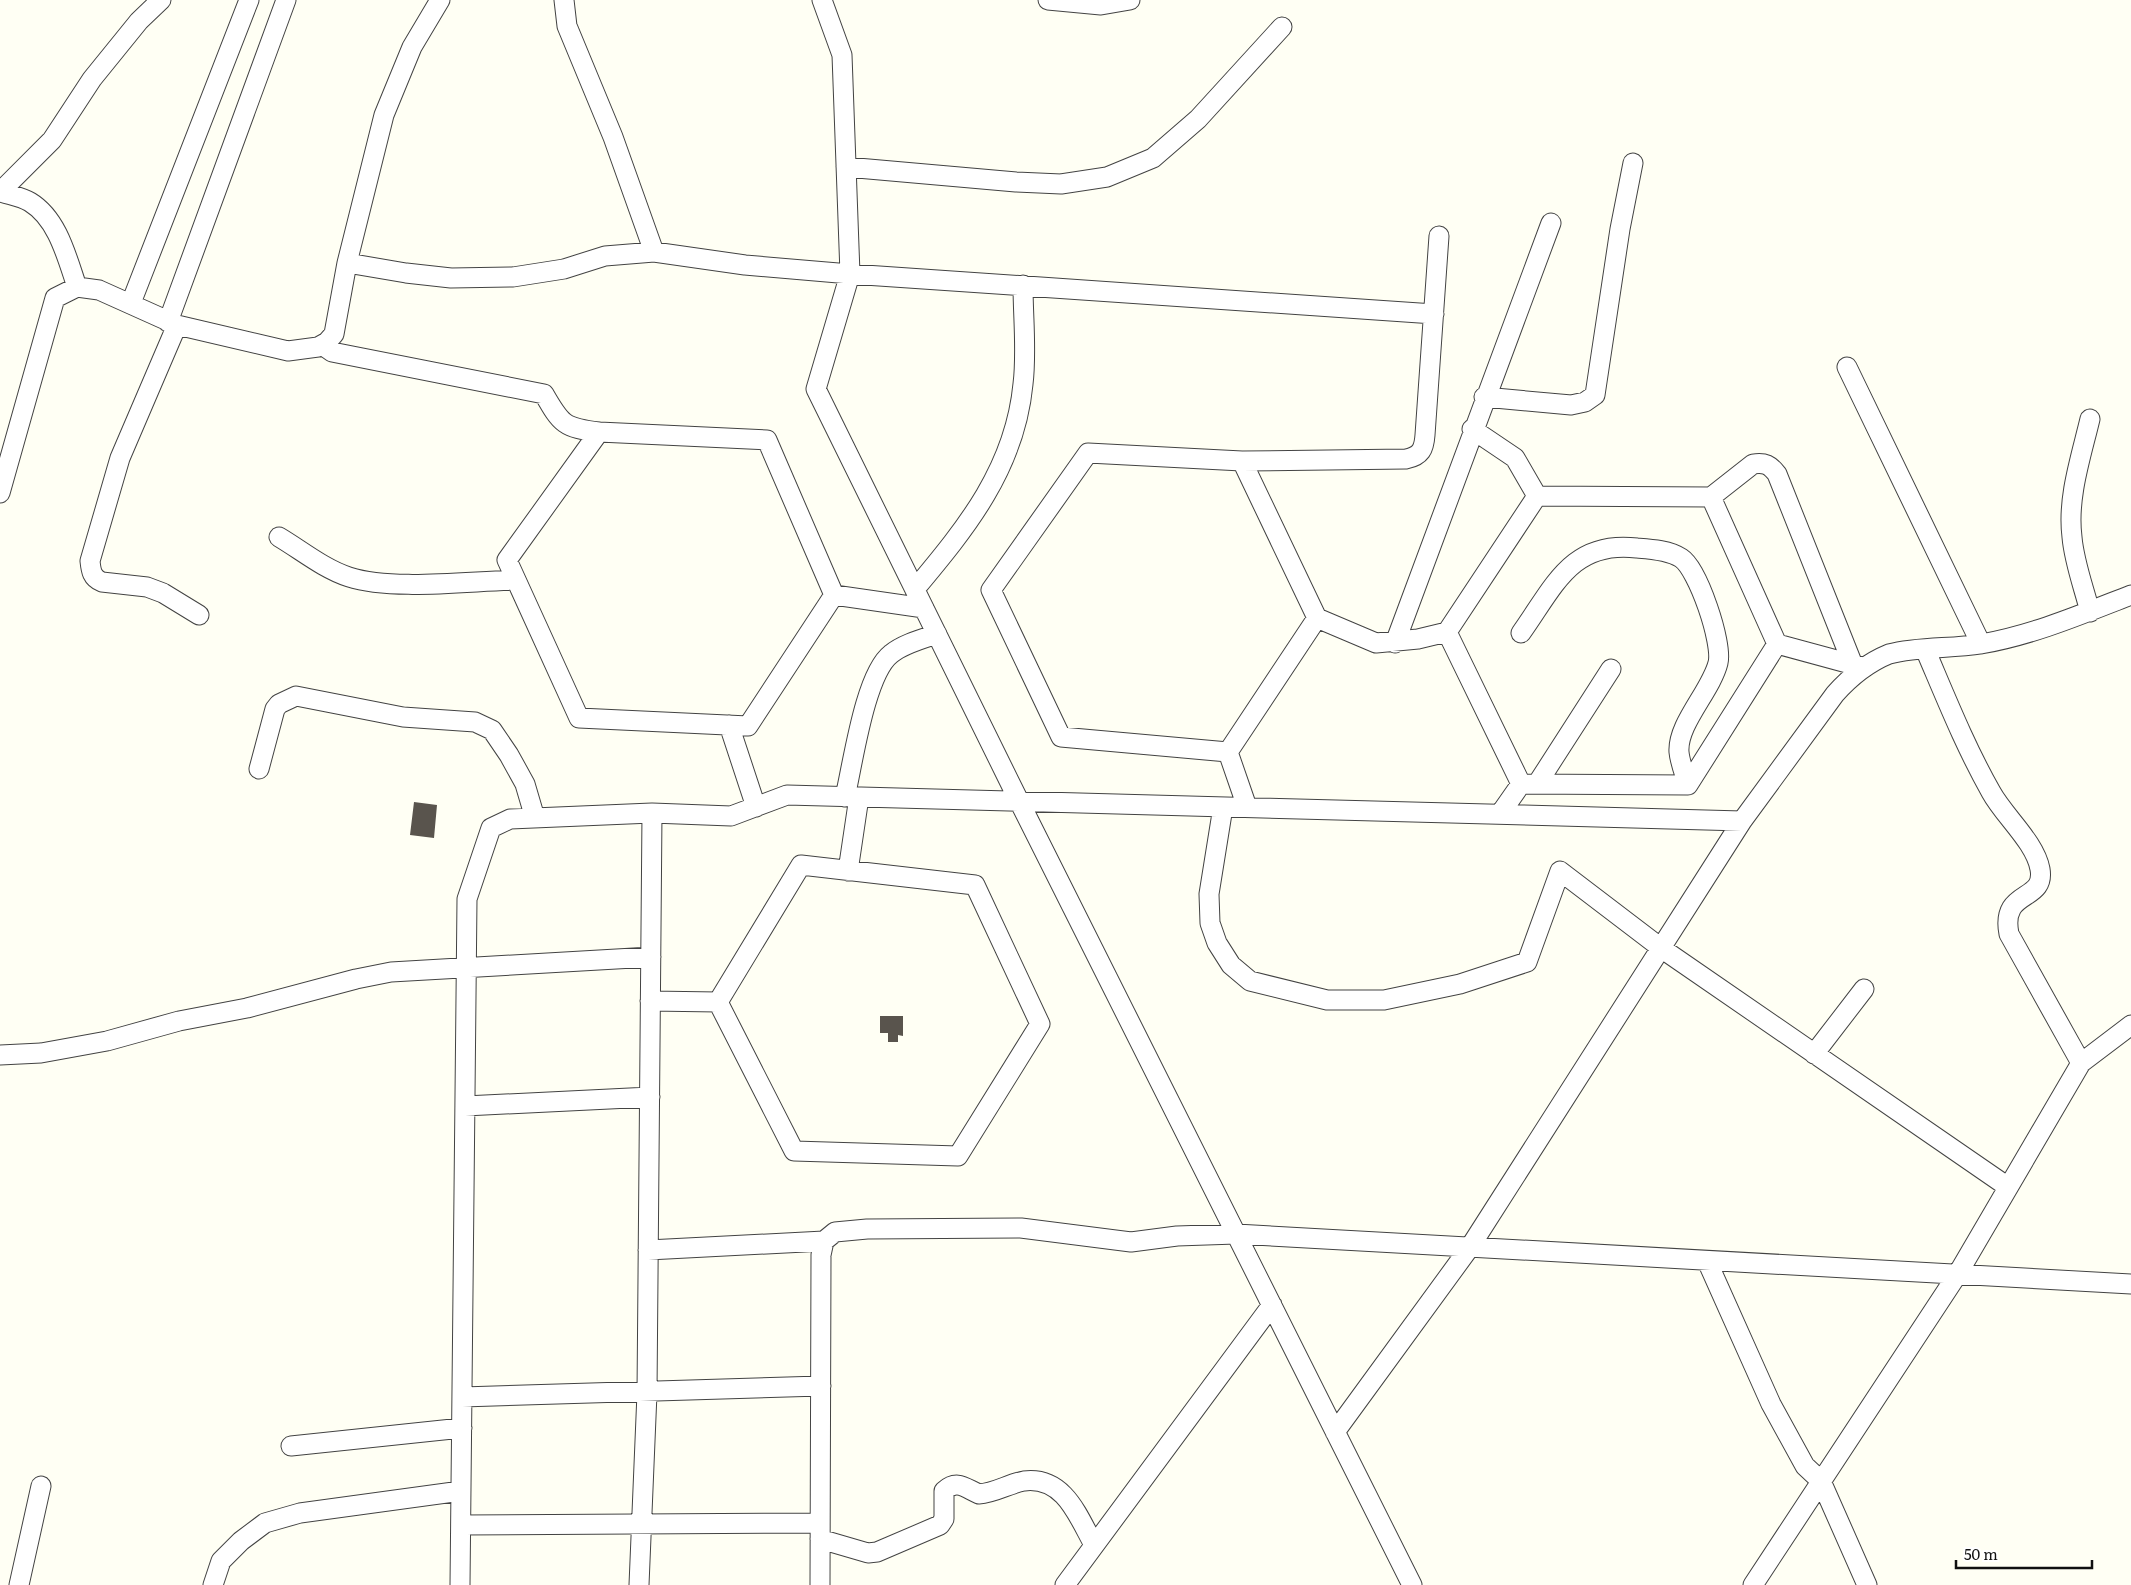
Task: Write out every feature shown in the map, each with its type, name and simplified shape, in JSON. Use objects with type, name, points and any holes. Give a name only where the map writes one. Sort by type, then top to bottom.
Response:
[{"type":"street","points":[[77,287],[54,227],[42,210],[29,201],[0,192],[52,140],[92,79],[139,21],[161,0]]},
{"type":"street","points":[[131,303],[250,0]]},
{"type":"street","points":[[199,615],[163,593],[147,587],[102,582],[95,579],[91,572],[90,561],[120,458],[172,323],[286,0]]},
{"type":"street","points":[[0,493],[55,298],[77,287],[98,290],[131,303],[172,323],[288,352],[304,351],[322,345],[334,334],[347,263],[384,115],[412,47],[440,0]]},
{"type":"street","points":[[564,0],[566,26],[613,137],[654,252]]},
{"type":"street","points":[[822,0],[842,55],[850,274],[816,389],[1019,801],[1412,1585]]},
{"type":"street","points":[[1048,0],[1101,5],[1130,0]]},
{"type":"street","points":[[846,167],[1034,183],[1061,184],[1107,177],[1153,158],[1198,118],[1282,27]]},
{"type":"street","points":[[1484,397],[1571,405],[1585,402],[1595,395],[1620,229],[1633,163]]},
{"type":"street","points":[[1394,642],[1550,222]]},
{"type":"street","points":[[1228,752],[1061,738],[991,590],[1088,453],[1242,461],[1415,457],[1422,451],[1424,444],[1439,236]]},
{"type":"street","points":[[347,263],[451,278],[513,277],[564,269],[605,256],[654,252],[745,265],[850,274],[1434,314]]},
{"type":"street","points":[[915,589],[960,536],[993,483],[1014,435],[1024,384],[1023,285]]},
{"type":"street","points":[[322,345],[332,352],[544,394],[557,417],[573,429],[599,432],[767,440],[834,595]]},
{"type":"street","points":[[1847,367],[1981,644]]},
{"type":"street","points":[[2090,419],[2077,472],[2071,524],[2072,539],[2090,612]]},
{"type":"street","points":[[1472,429],[1515,458],[1537,496]]},
{"type":"street","points":[[599,432],[507,560],[579,718],[748,726],[834,595]]},
{"type":"street","points":[[1242,461],[1317,618],[1376,643],[1394,642],[1447,632],[1537,496]]},
{"type":"street","points":[[1537,496],[1711,497],[1754,464],[1762,462],[1771,466],[1778,474],[1858,666]]},
{"type":"street","points":[[1711,497],[1777,644]]},
{"type":"street","points":[[279,537],[348,577],[386,583],[421,584],[516,580]]},
{"type":"street","points":[[1520,633],[1565,571],[1590,552],[1621,546],[1664,551],[1681,558],[1695,574],[1708,608],[1715,632],[1718,662],[1680,738],[1679,753],[1688,785]]},
{"type":"street","points":[[834,595],[924,608]]},
{"type":"street","points":[[1335,1432],[1470,1247],[1742,821],[1835,694],[1858,666],[1889,654],[1981,644],[2033,631],[2090,612],[2131,595]]},
{"type":"street","points":[[1228,752],[1317,618]]},
{"type":"street","points":[[1447,632],[1529,784]]},
{"type":"street","points":[[848,871],[852,797],[867,700],[878,670],[890,654],[937,634]]},
{"type":"street","points":[[1777,644],[1858,666]]},
{"type":"street","points":[[1688,785],[1777,644]]},
{"type":"street","points":[[1925,649],[1959,729],[1992,794],[2038,861],[2040,880],[2038,888],[2014,903],[2008,912],[2009,934],[2081,1062]]},
{"type":"street","points":[[1500,814],[1529,784],[1611,669]]},
{"type":"street","points":[[259,770],[275,709],[279,704],[296,696],[403,716],[475,722],[492,730],[509,755],[525,784],[535,818]]},
{"type":"street","points":[[729,725],[756,807]]},
{"type":"street","points":[[1228,752],[1247,808]]},
{"type":"street","points":[[1529,784],[1688,785]]},
{"type":"street","points":[[460,1585],[467,899],[491,828],[510,819],[652,813],[731,816],[787,795],[1742,821]]},
{"type":"street","points":[[1222,807],[1209,894],[1210,923],[1218,943],[1231,965],[1250,980],[1326,1000],[1384,1000],[1460,984],[1527,962],[1560,871],[1661,948],[2008,1187]]},
{"type":"street","points":[[639,1585],[647,1393],[652,813]]},
{"type":"street","points":[[802,865],[975,885],[1040,1024],[958,1156],[794,1151],[718,1002],[802,865]]},
{"type":"street","points":[[0,1055],[41,1052],[107,1041],[179,1021],[247,1008],[356,979],[391,972],[467,966],[651,957]]},
{"type":"street","points":[[1814,1054],[1864,989]]},
{"type":"street","points":[[650,1001],[718,1002]]},
{"type":"street","points":[[1752,1585],[1957,1275],[2081,1062],[2131,1025]]},
{"type":"street","points":[[2110,1040],[2131,1044]]},
{"type":"street","points":[[465,1106],[650,1097]]},
{"type":"street","points":[[648,1250],[824,1241],[835,1232],[868,1229],[1021,1228],[1131,1242],[1177,1236],[1236,1234],[2131,1284]]},
{"type":"street","points":[[820,1585],[821,1255],[824,1241]]},
{"type":"street","points":[[1707,1260],[1771,1404],[1805,1466],[1821,1481],[1867,1585]]},
{"type":"street","points":[[1065,1585],[1272,1305]]},
{"type":"street","points":[[462,1397],[647,1393],[821,1386]]},
{"type":"street","points":[[291,1446],[462,1428]]},
{"type":"street","points":[[462,1525],[641,1525],[820,1531],[868,1553],[877,1552],[940,1524],[944,1519],[944,1491],[955,1484],[979,1494],[1023,1482],[1038,1481],[1054,1486],[1069,1500],[1094,1544]]},
{"type":"street","points":[[19,1585],[42,1486]]},
{"type":"street","points":[[213,1585],[221,1561],[241,1541],[265,1524],[300,1513],[461,1491]]},
{"type":"building","points":[[414,802],[437,805],[434,838],[410,835]]},
{"type":"building","points":[[880,1016],[903,1016],[903,1036],[898,1035],[898,1042],[888,1042],[888,1033],[880,1033]]}]
